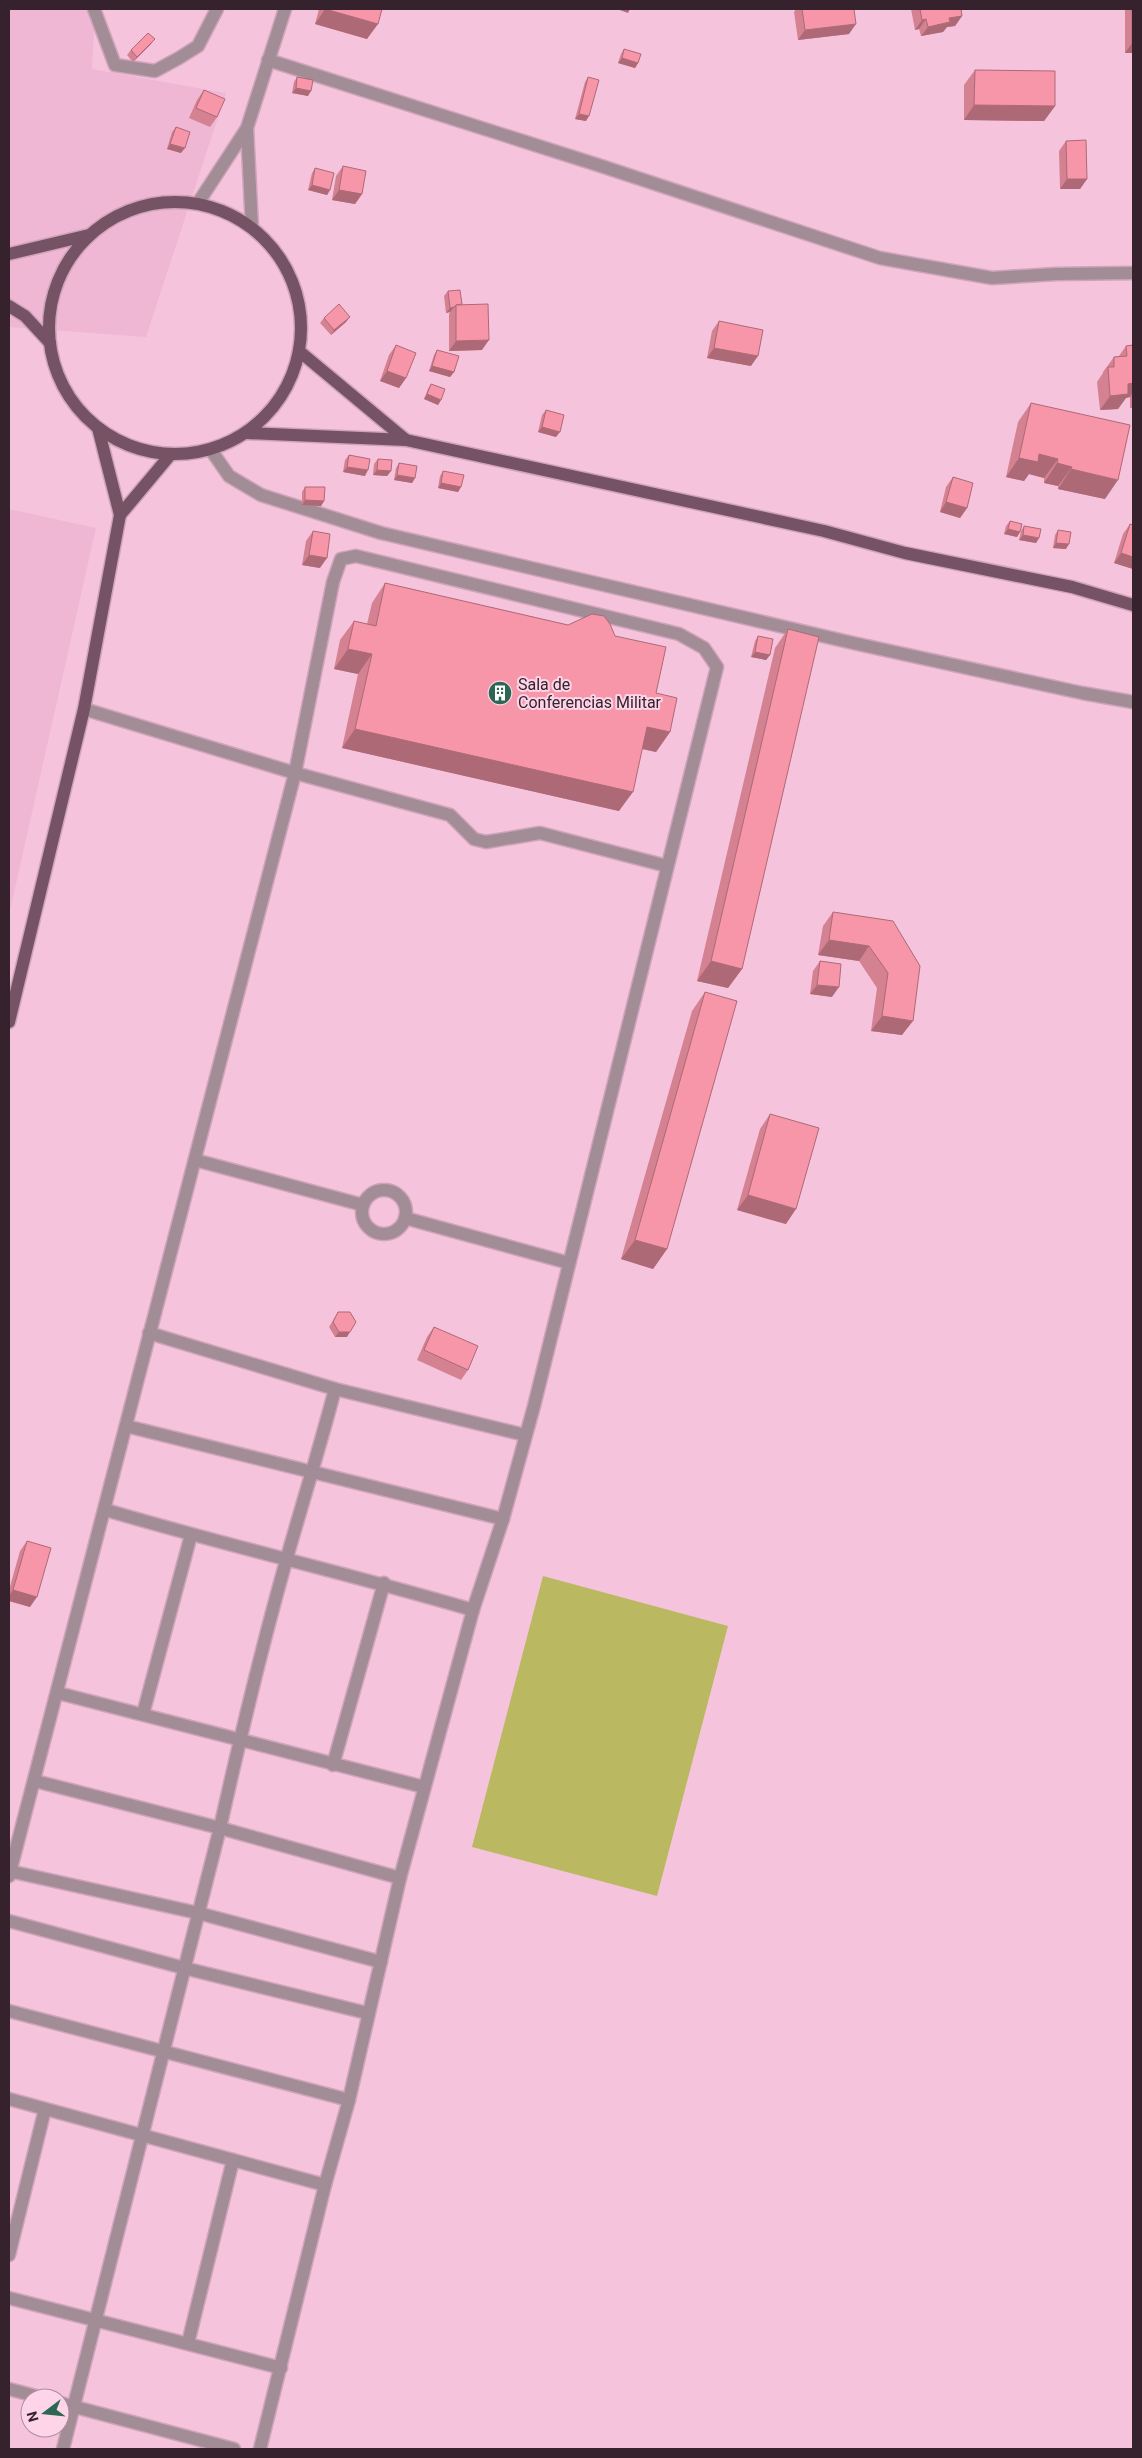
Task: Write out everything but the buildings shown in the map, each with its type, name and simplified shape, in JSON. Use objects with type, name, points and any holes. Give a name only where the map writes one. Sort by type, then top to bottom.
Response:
[{"type":"main road","points":[[179,201],[198,203],[236,217],[252,228],[271,246],[289,274],[300,312],[299,351],[286,389],[262,420],[246,433],[210,450],[171,454],[133,447],[98,428],[84,414],[66,390],[54,363],[49,324],[56,285],[64,266],[89,235],[121,213],[140,206],[179,201]]},
{"type":"main road","points":[[9,254],[89,235]]},
{"type":"main road","points":[[9,306],[25,316],[50,343]]},
{"type":"main road","points":[[299,351],[406,440]]},
{"type":"main road","points":[[9,1022],[84,709],[120,515],[98,428]]},
{"type":"main road","points":[[246,433],[406,440],[799,526],[905,553],[1072,587],[1133,605]]},
{"type":"main road","points":[[120,515],[171,454]]},
{"type":"street","points":[[94,9],[114,65],[155,71],[198,46],[217,9]]},
{"type":"street","points":[[198,203],[248,128],[285,9]]},
{"type":"street","points":[[268,60],[598,165],[880,258],[992,278],[1056,274],[1133,273]]},
{"type":"street","points":[[248,128],[252,228]]},
{"type":"street","points":[[210,450],[229,476],[261,495],[381,533],[853,644],[1133,702]]},
{"type":"street","points":[[260,2449],[325,2185],[349,2100],[367,2013],[381,1962],[400,1878],[473,1610],[503,1519],[525,1435],[717,667],[704,648],[679,634],[356,556],[341,559],[333,582],[295,773],[149,1333],[106,1510],[9,1873],[198,1913],[381,1962]]},
{"type":"street","points":[[84,709],[295,773],[450,814],[474,839],[486,842],[540,834],[667,866]]},
{"type":"street","points":[[195,1160],[363,1206]]},
{"type":"street","points":[[387,1190],[394,1192],[403,1200],[406,1206],[405,1218],[394,1232],[378,1233],[364,1222],[363,1206],[375,1191],[387,1190]]},
{"type":"street","points":[[405,1218],[568,1263]]},
{"type":"street","points":[[149,1333],[335,1389],[525,1435]]},
{"type":"street","points":[[63,2449],[94,2320],[220,1828],[239,1740],[286,1560],[313,1472],[335,1389]]},
{"type":"street","points":[[126,1426],[503,1519]]},
{"type":"street","points":[[106,1510],[286,1560],[384,1583],[473,1610]]},
{"type":"street","points":[[144,1714],[191,1535]]},
{"type":"street","points":[[332,1765],[384,1583]]},
{"type":"street","points":[[58,1694],[144,1714],[332,1765],[424,1787]]},
{"type":"street","points":[[34,1781],[220,1828],[400,1878]]},
{"type":"street","points":[[9,1921],[184,1968],[367,2013]]},
{"type":"street","points":[[9,2011],[349,2100]]},
{"type":"street","points":[[9,2099],[325,2185]]},
{"type":"street","points":[[9,2255],[45,2109]]},
{"type":"street","points":[[188,2342],[233,2160]]},
{"type":"street","points":[[9,2298],[188,2342],[281,2368]]},
{"type":"street","points":[[70,2405],[234,2449]]},
{"type":"shaded area","points":[[9,9],[95,9],[92,69],[226,93],[146,337],[9,327]]},
{"type":"shaded area","points":[[9,509],[96,528],[9,915]]},
{"type":"shaded area","points":[[543,1576],[728,1626],[657,1896],[472,1847]]},
{"type":"place","name":"Sala de Conferencias Militar","points":[[500,693]]}]
